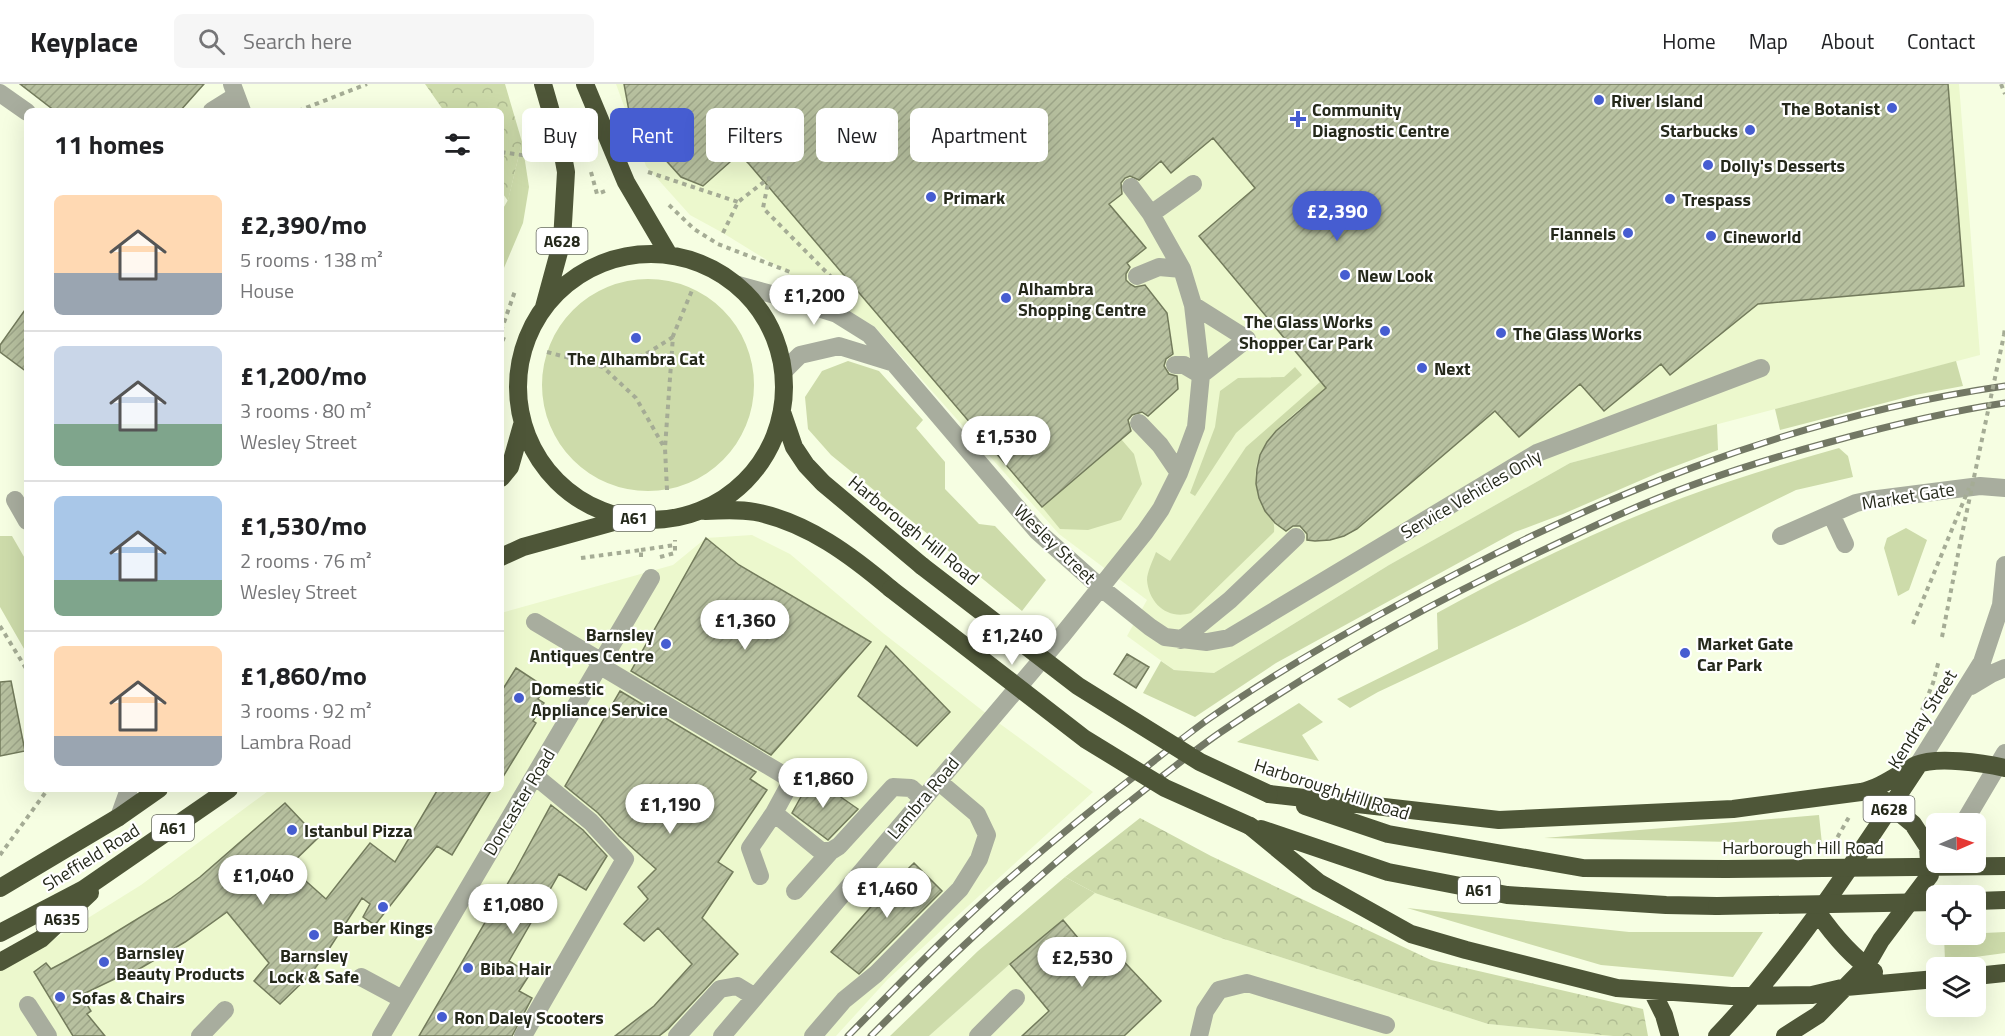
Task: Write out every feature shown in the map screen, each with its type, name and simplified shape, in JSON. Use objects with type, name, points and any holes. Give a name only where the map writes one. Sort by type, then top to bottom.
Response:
[{"type":"highway","name":"A628","points":[[543,84],[566,172],[562,241],[544,308]]},
{"type":"highway","points":[[585,84],[626,182],[669,255]]},
{"type":"highway","name":"A61","points":[[504,474],[510,467],[522,425],[519,396],[520,365],[529,336],[544,308],[567,284],[596,266],[628,256],[669,255],[689,259],[715,270],[738,285],[760,310],[776,339],[784,371],[782,412],[772,444],[754,472],[730,495],[700,511]]},
{"type":"highway","name":"Harborough Hill Road","points":[[782,412],[794,447],[806,465],[823,483],[922,566],[1078,686],[1200,762],[1269,794],[1388,834],[1583,868],[2005,866]]},
{"type":"highway","name":"A61","points":[[522,425],[540,459],[563,487],[593,507],[628,518],[665,519],[700,511],[731,509],[754,512],[773,516],[821,538],[860,562],[891,589],[1085,739],[1165,788],[1250,826],[1388,872],[1507,895],[1717,906],[1926,902]]},
{"type":"highway","name":"A61","points":[[504,556],[523,547],[628,518]]},
{"type":"highway","name":"A61","points":[[1269,794],[1499,820],[1733,808],[1871,790],[1919,763],[2003,762]]},
{"type":"highway","name":"Kendray Street","points":[[1754,995],[1818,914],[1919,763]]},
{"type":"highway","points":[[1871,790],[1913,824],[1926,844]]},
{"type":"highway","name":"Sheffield Road","points":[[0,888],[119,818],[155,792]]},
{"type":"highway","name":"Sheffield Road","points":[[0,933],[84,889],[225,792]]},
{"type":"highway","name":"A61","points":[[1250,826],[1318,882],[1411,934],[1617,988],[1731,996],[1812,995],[1846,987],[1926,980]]},
{"type":"highway","name":"A635","points":[[0,962],[41,939],[117,867]]},
{"type":"highway","points":[[1785,1036],[1818,1015],[1866,966],[1881,940],[1931,873]]},
{"type":"highway","points":[[1986,901],[2005,900]]},
{"type":"highway","points":[[1818,914],[1832,934],[1866,966],[1888,982]]},
{"type":"highway","points":[[1986,975],[2005,973]]},
{"type":"highway","points":[[1652,991],[1664,1015],[1670,1036]]},
{"type":"highway","name":"A628","points":[[1718,1036],[1754,995]]},
{"type":"street","points":[[9,92],[24,109]]},
{"type":"street","points":[[217,108],[236,97]]},
{"type":"street","points":[[1151,214],[1193,184]]},
{"type":"street","name":"Lambra Road","points":[[722,1036],[1060,638],[1145,532],[1161,509],[1179,473],[1196,427],[1201,375],[1193,305],[1182,270],[1151,214],[1131,187]]},
{"type":"street","points":[[1137,276],[1159,267],[1182,270]]},
{"type":"street","name":"Wesley Street","points":[[738,285],[837,314],[869,334],[1037,531],[1100,587],[1150,627],[1165,637],[1181,640],[1207,642],[1229,638]]},
{"type":"street","points":[[1175,365],[1184,365],[1201,375],[1247,339],[1193,305]]},
{"type":"street","points":[[784,371],[800,355],[839,346],[894,363]]},
{"type":"street","name":"Service Vehicles Only","points":[[1229,638],[1537,453],[1761,368]]},
{"type":"street","points":[[1139,423],[1160,445],[1179,473]]},
{"type":"street","name":"Market Gate","points":[[1780,536],[1856,503],[1980,486],[2005,488]]},
{"type":"street","points":[[15,500],[24,516]]},
{"type":"street","points":[[1831,514],[1845,544]]},
{"type":"street","points":[[1181,640],[1230,600],[1296,537]]},
{"type":"street","name":"Kendray Street","points":[[1919,763],[1982,662],[2001,604],[2005,566]]},
{"type":"street","name":"Doncaster Road","points":[[381,1036],[651,578]]},
{"type":"street","points":[[535,622],[792,780],[774,813],[750,848],[760,876]]},
{"type":"street","points":[[1967,689],[2005,668]]},
{"type":"street","points":[[1970,813],[2003,762]]},
{"type":"street","points":[[523,1036],[625,859],[591,822],[535,776]]},
{"type":"street","points":[[813,1036],[844,1000],[876,974],[960,889],[979,859],[987,835],[977,814],[938,781]]},
{"type":"street","points":[[795,891],[893,787],[911,788],[923,799]]},
{"type":"street","points":[[119,818],[128,792]]},
{"type":"street","points":[[774,813],[821,851],[831,851]]},
{"type":"street","points":[[361,977],[402,999]]},
{"type":"street","points":[[1199,1036],[1205,1011],[1220,990],[1247,983],[1386,1024]]},
{"type":"street","points":[[677,1036],[720,989],[737,986],[755,998]]},
{"type":"street","points":[[978,1036],[1016,998]]},
{"type":"street","points":[[28,1005],[48,1036]]},
{"type":"street","points":[[200,1036],[225,1010]]},
{"type":"path","points":[[306,108],[367,84]]},
{"type":"path","points":[[2001,84],[2005,94]]},
{"type":"path","points":[[504,152],[522,155]]},
{"type":"path","points":[[649,172],[653,180]]},
{"type":"path","points":[[723,232],[738,202],[769,178],[763,208],[846,292]]},
{"type":"path","points":[[681,182],[738,202]]},
{"type":"path","points":[[662,198],[694,229],[718,244],[796,274]]},
{"type":"path","points":[[667,490],[665,448],[674,336],[693,288]]},
{"type":"path","points":[[504,322],[515,291]]},
{"type":"path","points":[[1942,637],[2005,331]]},
{"type":"path","points":[[546,352],[603,366],[646,354],[674,336]]},
{"type":"path","points":[[603,366],[636,398],[665,448]]},
{"type":"path","points":[[1913,624],[1973,479]]},
{"type":"path","points":[[580,558],[675,545]]},
{"type":"path","points":[[641,550],[642,561]]},
{"type":"path","points":[[0,626],[24,665]]},
{"type":"path","points":[[0,855],[46,792]]},
{"type":"shaded area","points":[[616,84],[1959,84],[1980,355],[1570,463],[1389,565],[1214,673],[1174,670],[1127,636],[1147,600],[1059,534],[875,327],[690,215],[646,166],[645,162],[694,162],[694,108],[625,108]]},
{"type":"shaded area","points":[[752,535],[790,554],[883,633],[992,718],[1093,792],[888,979],[836,1036],[0,1036],[0,969],[43,946],[141,885],[267,792],[504,792],[504,612],[673,565],[706,538]]},
{"type":"shaded area","points":[[1095,893],[1224,939],[1488,1024],[1613,1036],[929,1036]]},
{"type":"green space","points":[[425,84],[505,84],[522,142],[508,201],[504,195],[504,108],[442,108]]},
{"type":"green space","points":[[522,142],[522,162],[525,162],[529,187],[523,223],[504,268],[504,207],[508,200]]},
{"type":"green space","points":[[648,279],[669,281],[689,287],[707,297],[723,310],[736,326],[746,344],[752,364],[754,385],[752,406],[746,426],[736,444],[723,460],[707,473],[689,483],[669,489],[648,491],[627,489],[607,483],[589,473],[573,460],[560,444],[550,426],[544,406],[542,385],[544,364],[550,344],[560,326],[573,310],[589,297],[607,287],[627,281]]},
{"type":"green space","points":[[848,361],[879,371],[923,420],[916,428],[945,462],[945,489],[979,524],[995,526],[1046,580],[1022,611],[831,455],[808,429],[805,397],[822,371]]},
{"type":"green space","points":[[1956,361],[1963,386],[1915,395],[1780,430],[1775,409]]},
{"type":"green space","points":[[1295,367],[1302,375],[1236,433],[1195,496],[1190,493],[1215,427],[1220,391],[1238,378],[1284,377]]},
{"type":"green space","points":[[1320,382],[1326,388],[1277,430],[1267,442],[1260,456],[1256,470],[1257,486],[1273,523],[1274,532],[1191,613],[1175,614],[1161,608],[1151,596],[1147,580],[1156,552],[1170,561],[1246,447]]},
{"type":"green space","points":[[1717,424],[1718,450],[1515,532],[1276,663],[1195,717],[1143,693],[1161,661],[1174,670],[1214,673],[1389,565],[1570,463]]},
{"type":"green space","points":[[1121,439],[1134,454],[1142,484],[1121,520],[1088,530],[1060,529],[1042,507]]},
{"type":"green space","points":[[1839,448],[1848,456],[1853,477],[1796,490],[1527,622],[1378,692],[1350,708],[1337,699],[1438,649],[1437,613],[1527,566],[1619,523],[1682,498]]},
{"type":"green space","points":[[1906,528],[1927,540],[1909,590],[1898,596],[1884,548],[1887,538]]},
{"type":"green space","points":[[0,536],[12,536],[24,557],[24,649],[0,607]]},
{"type":"green space","points":[[1299,703],[1323,722],[1302,735],[1319,761],[1237,742]]},
{"type":"green space","points":[[1819,815],[1822,844],[1544,838]]},
{"type":"green space","points":[[1140,818],[1211,856],[1431,960],[1643,1009],[1648,1036],[1613,1036],[1488,1024],[1224,939],[1095,893],[1065,877]]},
{"type":"green space","points":[[1065,877],[1095,893],[929,1036],[890,1036],[978,951]]},
{"type":"green space","points":[[1407,908],[1629,932],[1763,932],[1733,977],[1601,965]]},
{"type":"green space","points":[[2005,932],[2005,953],[1975,957],[1945,957],[1944,945],[1986,945],[1986,933]]},
{"type":"building","points":[[20,84],[204,84],[183,108],[51,108]]},
{"type":"building","name":"The Glass Works","points":[[624,84],[1948,84],[1964,286],[1758,304],[1670,375],[1661,364],[1604,411],[1580,384],[1519,437],[1495,411],[1357,529],[1330,540],[1307,540],[1307,534],[1300,526],[1293,526],[1286,531],[1265,511],[1256,484],[1257,469],[1260,455],[1276,431],[1326,388],[1199,236],[1255,188],[1213,138],[1171,173],[1161,161],[1139,180],[1130,176],[1125,178],[1121,183],[1122,194],[1109,204],[1146,248],[1127,263],[1130,267],[1126,280],[1135,287],[1145,285],[1167,313],[1173,354],[1166,359],[1164,366],[1169,374],[1177,376],[1178,389],[1148,416],[1142,412],[1132,415],[1128,420],[1131,431],[1042,507],[747,162],[804,162],[804,108],[706,108],[706,162],[730,162],[703,186],[681,177],[667,162],[694,162],[694,108],[628,108]]},
{"type":"building","points":[[24,311],[24,370],[0,352],[0,345]]},
{"type":"building","points":[[706,538],[739,565],[871,642],[771,755],[631,671]]},
{"type":"building","points":[[886,646],[950,712],[917,746],[858,696]]},
{"type":"building","points":[[1127,654],[1149,667],[1136,688],[1114,674]]},
{"type":"building","points":[[516,668],[545,687],[538,699],[544,703],[533,721],[536,723],[504,775],[504,687]]},
{"type":"building","points":[[11,681],[24,751],[0,756],[0,682]]},
{"type":"building","points":[[620,691],[756,772],[750,779],[767,790],[718,862],[733,872],[702,918],[738,954],[659,1036],[615,1036],[654,1006],[692,964],[658,928],[644,941],[624,924],[648,899],[638,887],[656,869],[619,836],[598,813],[565,786]]},
{"type":"building","points":[[812,777],[858,809],[828,840],[792,813]]},
{"type":"building","points":[[436,792],[490,792],[452,855],[437,846],[375,925],[363,917],[370,904],[362,898],[310,975],[280,1004],[254,981],[269,963],[227,912],[185,942],[129,975],[127,973],[81,995],[91,1011],[87,1014],[105,1036],[73,1036],[34,972],[46,963],[51,969],[68,960],[170,899],[200,877],[285,803],[318,838],[289,866],[326,899],[370,843],[395,862]]},
{"type":"building","points":[[551,805],[583,830],[607,856],[586,890],[559,874],[509,961],[530,974],[519,991],[532,998],[512,1036],[419,1036],[515,871]]},
{"type":"building","points":[[914,863],[942,891],[859,974],[831,952],[884,892]]},
{"type":"building","points":[[1063,920],[1099,963],[1113,950],[1161,1001],[1124,1036],[1022,1036],[1049,1011],[1010,964]]},
{"type":"railway","points":[[848,1036],[924,958],[983,902],[1088,813],[1183,738],[1233,702],[1352,630],[1473,565],[1545,530],[1694,467],[1847,418],[1925,400],[2005,386]]},
{"type":"railway","points":[[871,1036],[937,971],[1075,846],[1193,752],[1296,683],[1374,638],[1533,555],[1648,502],[1699,482],[1873,430],[2005,403]]},
{"type":"place","name":"River Island","points":[[1599,100]]},
{"type":"place","name":"The Botanist","points":[[1892,108]]},
{"type":"place","name":"Community Diagnostic Centre","points":[[1298,119]]},
{"type":"place","name":"Starbucks","points":[[1750,130]]},
{"type":"place","name":"Dolly's Desserts","points":[[1708,165]]},
{"type":"place","name":"Primark","points":[[931,197]]},
{"type":"place","name":"Trespass","points":[[1670,199]]},
{"type":"place","name":"Flannels","points":[[1628,233]]},
{"type":"place","name":"Cineworld","points":[[1711,236]]},
{"type":"place","name":"New Look","points":[[1345,275]]},
{"type":"place","name":"Alhambra Shopping Centre","points":[[1006,298]]},
{"type":"place","name":"The Glass Works Shopper Car Park","points":[[1385,331]]},
{"type":"place","name":"The Glass Works","points":[[1501,333]]},
{"type":"place","name":"The Alhambra Cat","points":[[636,338]]},
{"type":"place","name":"Next","points":[[1422,368]]},
{"type":"place","name":"Barnsley Antiques Centre","points":[[666,644]]},
{"type":"place","name":"Market Gate Car Park","points":[[1685,653]]},
{"type":"place","name":"Domestic Appliance Service","points":[[519,698]]},
{"type":"place","name":"Istanbul Pizza","points":[[292,830]]},
{"type":"place","name":"Barber Kings","points":[[383,907]]},
{"type":"place","name":"Barnsley Lock & Safe","points":[[314,935]]},
{"type":"place","name":"Barnsley Beauty Products","points":[[104,962]]},
{"type":"place","name":"Biba Hair","points":[[468,968]]},
{"type":"place","name":"Sofas & Chairs","points":[[60,997]]},
{"type":"place","name":"Ron Daley Scooters","points":[[442,1017]]}]
